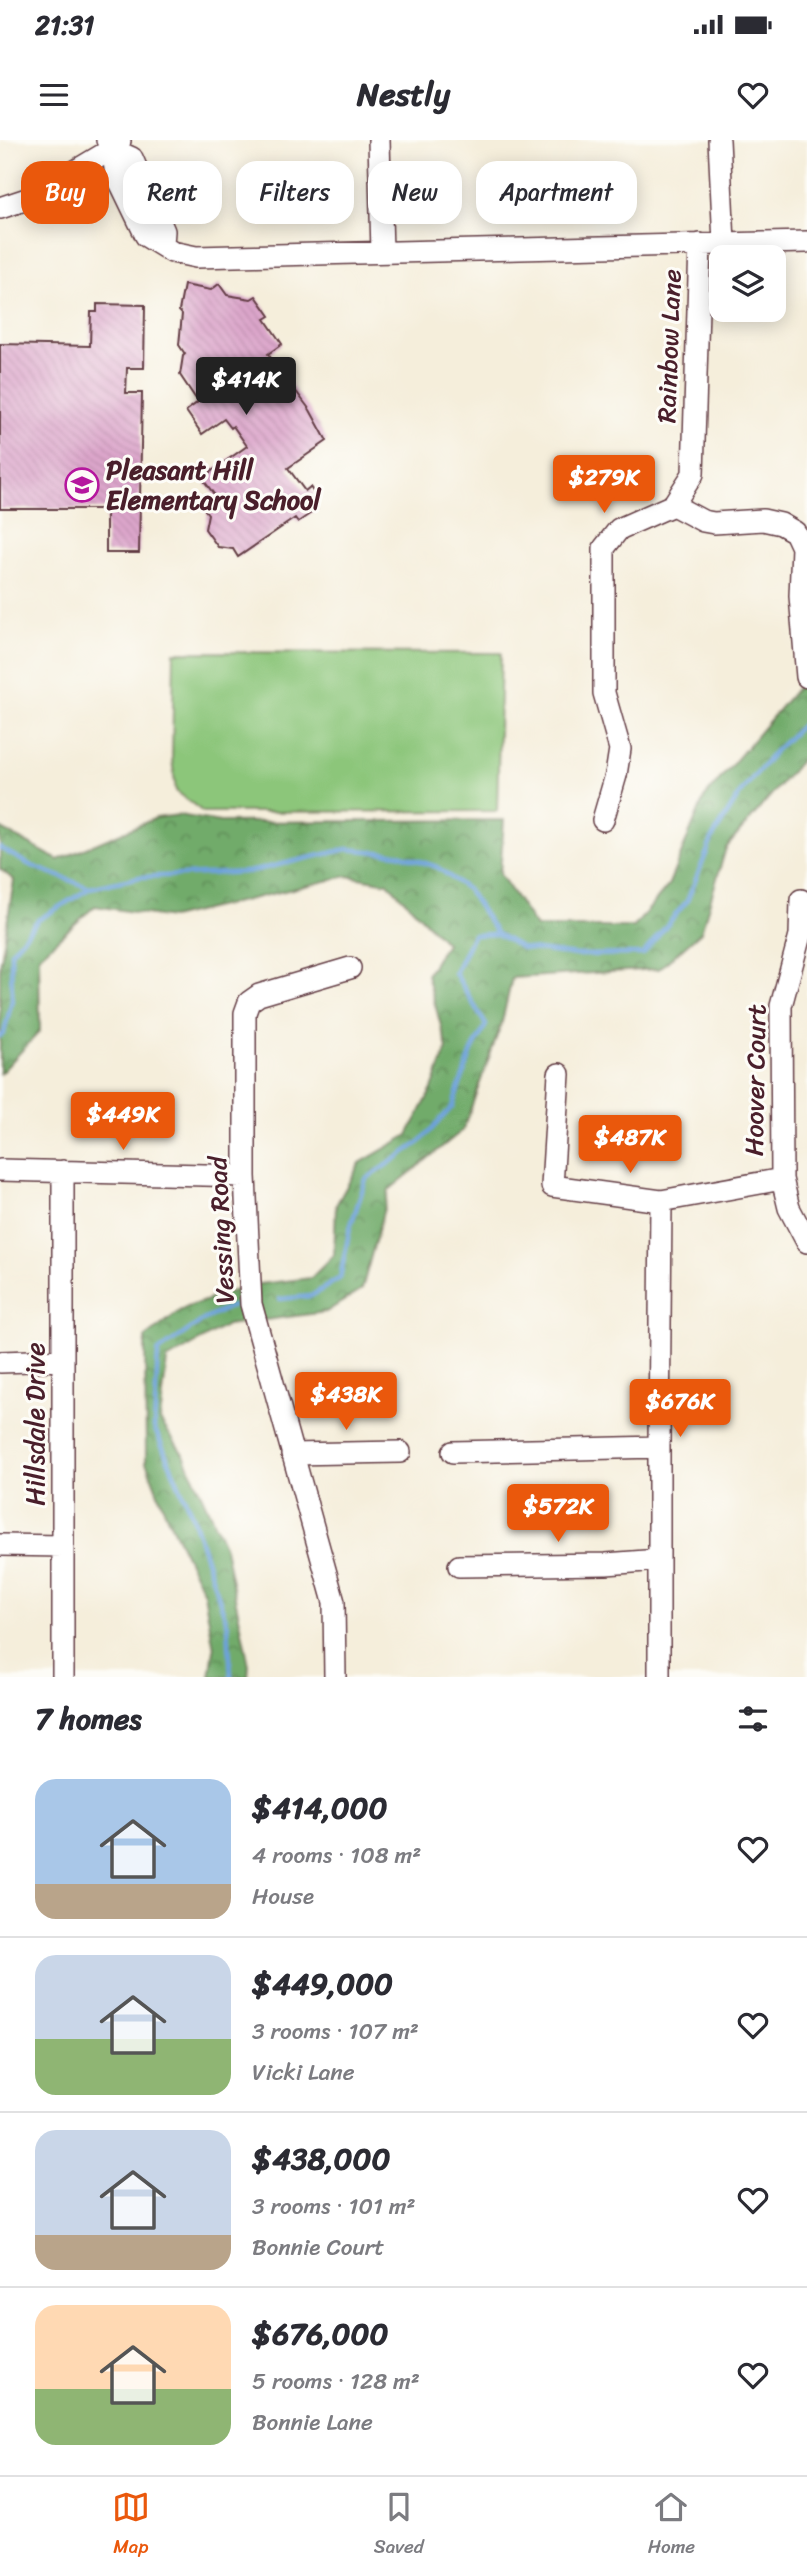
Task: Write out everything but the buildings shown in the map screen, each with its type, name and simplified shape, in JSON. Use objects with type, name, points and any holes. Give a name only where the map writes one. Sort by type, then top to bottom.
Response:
[{"type":"street","points":[[379,140],[382,252]]},
{"type":"street","points":[[719,140],[724,243]]},
{"type":"street","points":[[0,208],[30,198],[113,143],[132,158],[164,231],[163,245],[172,252],[196,257],[807,242]]},
{"type":"street","name":"Rainbow Lane","points":[[673,505],[693,474],[700,244]]},
{"type":"street","points":[[603,820],[616,775],[620,749],[604,693],[604,548],[619,529],[673,505],[703,521],[714,523],[763,520],[781,523],[795,532],[802,547],[800,596],[807,677]]},
{"type":"street","name":"Hoover Court","points":[[801,900],[800,935],[780,1006],[782,1179],[789,1209],[807,1242]]},
{"type":"street","name":"Vessing Road","points":[[335,1677],[334,1602],[251,1304],[245,1176],[245,1013],[249,1002],[259,995],[350,968]]},
{"type":"street","points":[[559,1074],[552,1186],[662,1201],[782,1179]]},
{"type":"street","points":[[0,1170],[245,1176]]},
{"type":"street","name":"Hillsdale Drive","points":[[64,1171],[64,1677]]},
{"type":"street","points":[[659,1677],[662,1201]]},
{"type":"street","points":[[0,1362],[62,1360]]},
{"type":"street","points":[[453,1452],[659,1447]]},
{"type":"street","points":[[292,1454],[400,1452]]},
{"type":"street","points":[[0,1545],[64,1546]]},
{"type":"street","points":[[459,1566],[606,1564],[659,1560]]},
{"type":"green space","points":[[174,652],[501,653],[497,811],[203,812],[176,791],[172,759]]},
{"type":"green space","points":[[807,676],[807,753],[726,848],[701,932],[659,969],[512,978],[502,1022],[463,1130],[389,1190],[362,1289],[326,1312],[227,1325],[167,1360],[160,1420],[185,1457],[225,1548],[249,1665],[248,1677],[210,1677],[214,1649],[204,1593],[167,1517],[146,1462],[145,1338],[182,1309],[250,1285],[311,1278],[334,1255],[336,1205],[360,1163],[408,1135],[432,1089],[447,1048],[427,975],[446,943],[388,883],[347,876],[171,918],[95,906],[39,956],[40,1031],[0,1074],[0,967],[14,880],[0,869],[0,828],[58,860],[156,818],[179,815],[220,822],[504,820],[500,874],[536,927],[634,927],[668,886],[704,798]]},
{"type":"waterway","points":[[0,1036],[4,1033],[12,1000],[11,952],[38,920],[90,888],[140,877],[248,872],[347,849],[399,854],[437,867],[468,890],[497,934],[522,948],[576,955],[643,954],[687,901],[713,837],[741,792],[775,751],[807,720]]},
{"type":"waterway","points":[[0,848],[30,865],[90,888]]},
{"type":"waterway","points":[[280,1299],[311,1296],[340,1278],[350,1228],[366,1179],[420,1142],[452,1107],[472,1051],[486,1025],[455,973],[473,935],[497,934]]},
{"type":"waterway","points":[[231,1677],[228,1626],[191,1513],[154,1427],[158,1352],[203,1320],[232,1306]]},
{"type":"place","name":"Pleasant Hill Elementary School","points":[[82,485]]}]
